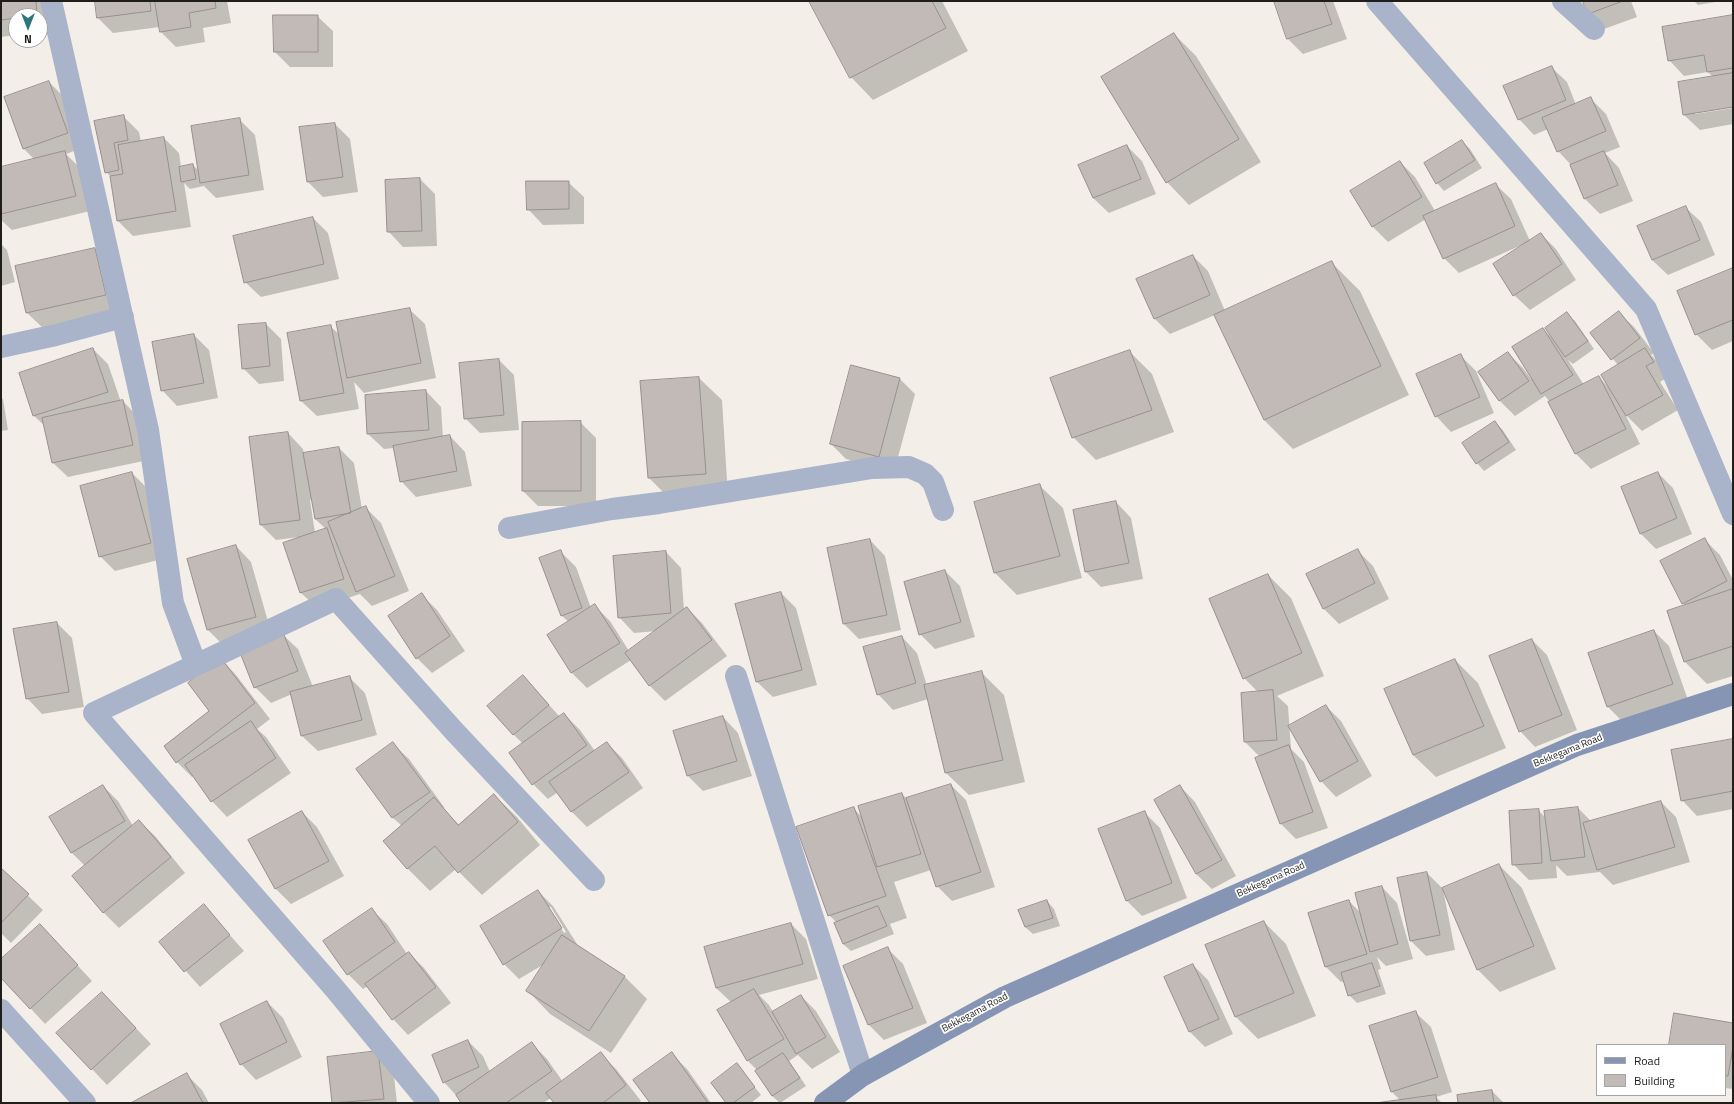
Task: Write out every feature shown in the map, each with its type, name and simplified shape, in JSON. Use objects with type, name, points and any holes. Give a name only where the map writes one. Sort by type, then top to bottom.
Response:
[{"type":"street","points":[[51,1],[148,430],[173,603],[196,665]]},
{"type":"street","points":[[1377,1],[1646,309],[1733,514]]},
{"type":"street","points":[[1563,1],[1594,29]]},
{"type":"street","points":[[1,347],[56,335],[123,317]]},
{"type":"street","points":[[509,528],[612,509],[659,503],[872,468],[908,467],[925,474],[933,482],[942,510]]},
{"type":"street","points":[[429,1103],[335,989],[94,712],[336,599],[454,731],[594,880]]},
{"type":"street","points":[[736,676],[862,1075]]},
{"type":"street","name":"Bekkegama Road","points":[[826,1103],[862,1075],[1005,996],[1562,752],[1733,694]]},
{"type":"street","points":[[1,1010],[85,1103]]},
{"type":"building","points":[[1,1],[36,1],[36,8],[8,8],[8,19],[1,20]]},
{"type":"building","points":[[95,1],[150,1],[151,11],[97,18]]},
{"type":"building","points":[[155,1],[215,1],[216,8],[189,13],[191,27],[160,32]]},
{"type":"building","points":[[809,1],[932,1],[946,28],[850,78]]},
{"type":"building","points":[[1274,1],[1324,1],[1332,24],[1287,39]]},
{"type":"building","points":[[1583,1],[1623,1],[1588,14]]},
{"type":"building","points":[[273,15],[318,15],[318,52],[274,52]]},
{"type":"building","points":[[1733,15],[1733,68],[1707,72],[1704,55],[1668,61],[1662,27]]},
{"type":"building","points":[[1174,33],[1239,139],[1166,183],[1101,77]]},
{"type":"building","points":[[1552,66],[1566,100],[1518,120],[1503,86]]},
{"type":"building","points":[[1733,73],[1733,107],[1683,115],[1678,82]]},
{"type":"building","points":[[49,81],[68,133],[23,149],[4,97]]},
{"type":"building","points":[[1591,97],[1606,131],[1557,152],[1542,118]]},
{"type":"building","points":[[124,115],[128,140],[114,143],[119,170],[105,173],[94,121]]},
{"type":"building","points":[[240,118],[249,175],[200,183],[191,126]]},
{"type":"building","points":[[335,123],[343,177],[307,182],[299,127]]},
{"type":"building","points":[[164,137],[176,211],[117,221],[110,176],[123,174],[118,145]]},
{"type":"building","points":[[1462,140],[1475,160],[1436,184],[1424,163]]},
{"type":"building","points":[[1127,145],[1141,179],[1093,198],[1078,165]]},
{"type":"building","points":[[65,151],[76,196],[1,214],[1,167]]},
{"type":"building","points":[[1604,151],[1618,185],[1584,199],[1570,165]]},
{"type":"building","points":[[1400,161],[1422,197],[1372,227],[1350,191]]},
{"type":"building","points":[[193,164],[196,179],[181,182],[179,167]]},
{"type":"building","points":[[420,178],[422,231],[387,232],[385,180]]},
{"type":"building","points":[[526,181],[569,181],[569,209],[527,210]]},
{"type":"building","points":[[1496,183],[1515,226],[1443,259],[1423,216]]},
{"type":"building","points":[[1686,206],[1700,240],[1652,260],[1637,226]]},
{"type":"building","points":[[313,217],[324,264],[244,283],[233,236]]},
{"type":"building","points":[[1541,233],[1562,264],[1513,296],[1493,264]]},
{"type":"building","points":[[95,248],[106,295],[26,313],[15,266]]},
{"type":"building","points":[[1193,255],[1210,295],[1154,319],[1136,279]]},
{"type":"building","points":[[1332,261],[1381,366],[1264,420],[1214,315]]},
{"type":"building","points":[[1733,268],[1733,320],[1695,335],[1677,291]]},
{"type":"building","points":[[410,308],[421,363],[347,378],[336,322]]},
{"type":"building","points":[[1619,311],[1640,338],[1611,360],[1590,333]]},
{"type":"building","points":[[1567,312],[1588,341],[1565,357],[1545,328]]},
{"type":"building","points":[[266,323],[270,366],[242,369],[238,325]]},
{"type":"building","points":[[331,325],[344,393],[300,401],[287,333]]},
{"type":"building","points":[[1543,328],[1573,375],[1541,394],[1512,347]]},
{"type":"building","points":[[194,334],[204,383],[161,391],[152,342]]},
{"type":"building","points":[[93,348],[108,392],[33,416],[19,373]]},
{"type":"building","points":[[1645,348],[1654,362],[1646,366],[1663,395],[1626,416],[1601,375]]},
{"type":"building","points":[[1130,350],[1152,410],[1072,438],[1050,378]]},
{"type":"building","points":[[1508,352],[1529,381],[1499,401],[1478,372]]},
{"type":"building","points":[[1461,354],[1480,397],[1435,417],[1416,374]]},
{"type":"building","points":[[499,359],[504,415],[464,419],[459,363]]},
{"type":"building","points":[[851,365],[900,378],[879,457],[830,444]]},
{"type":"building","points":[[1599,376],[1626,429],[1575,454],[1548,402]]},
{"type":"building","points":[[699,377],[706,474],[648,478],[640,381]]},
{"type":"building","points":[[426,390],[429,430],[367,434],[365,395]]},
{"type":"building","points":[[123,400],[133,445],[52,463],[42,418]]},
{"type":"building","points":[[581,421],[581,491],[522,491],[522,422]]},
{"type":"building","points":[[1495,421],[1509,442],[1476,464],[1462,443]]},
{"type":"building","points":[[288,432],[300,520],[260,525],[249,437]]},
{"type":"building","points":[[450,435],[457,471],[400,482],[393,446]]},
{"type":"building","points":[[339,447],[351,513],[315,519],[303,453]]},
{"type":"building","points":[[132,472],[151,543],[99,557],[80,486]]},
{"type":"building","points":[[1658,472],[1677,518],[1640,534],[1621,487]]},
{"type":"building","points":[[1040,484],[1060,556],[994,573],[974,502]]},
{"type":"building","points":[[1116,501],[1129,563],[1085,572],[1073,510]]},
{"type":"building","points":[[366,506],[395,576],[356,592],[328,522]]},
{"type":"building","points":[[327,528],[344,579],[300,593],[283,543]]},
{"type":"building","points":[[1705,538],[1727,581],[1682,604],[1660,561]]},
{"type":"building","points":[[870,539],[887,615],[843,624],[827,548]]},
{"type":"building","points":[[236,545],[256,617],[207,630],[187,559]]},
{"type":"building","points":[[1358,549],[1375,583],[1323,609],[1306,574]]},
{"type":"building","points":[[561,550],[582,608],[561,616],[539,558]]},
{"type":"building","points":[[666,551],[671,613],[618,618],[613,556]]},
{"type":"building","points":[[945,570],[961,622],[919,635],[904,582]]},
{"type":"building","points":[[1268,574],[1302,653],[1243,679],[1209,599]]},
{"type":"building","points":[[1733,589],[1733,646],[1684,662],[1667,611]]},
{"type":"building","points":[[781,592],[802,670],[756,682],[735,604]]},
{"type":"building","points":[[422,593],[450,636],[416,659],[388,616]]},
{"type":"building","points":[[595,604],[620,643],[571,673],[547,635]]},
{"type":"building","points":[[687,607],[712,640],[649,686],[625,653]]},
{"type":"building","points":[[57,622],[69,692],[26,699],[13,629]]},
{"type":"building","points":[[1654,630],[1673,684],[1607,707],[1588,653]]},
{"type":"building","points":[[283,632],[298,671],[254,688],[239,650]]},
{"type":"building","points":[[902,636],[916,683],[877,695],[863,647]]},
{"type":"building","points":[[1532,639],[1562,715],[1519,732],[1489,656]]},
{"type":"building","points":[[221,658],[255,703],[176,763],[164,746],[209,711],[188,683]]},
{"type":"building","points":[[1455,659],[1484,726],[1413,755],[1384,689]]},
{"type":"building","points":[[982,671],[1003,760],[945,773],[924,685]]},
{"type":"building","points":[[523,675],[549,705],[513,735],[487,706]]},
{"type":"building","points":[[350,676],[362,720],[301,736],[290,692]]},
{"type":"building","points":[[1273,690],[1277,740],[1244,742],[1241,693]]},
{"type":"building","points":[[1326,705],[1358,761],[1320,782],[1288,726]]},
{"type":"building","points":[[564,713],[587,745],[532,785],[509,753]]},
{"type":"building","points":[[723,716],[737,761],[687,776],[673,731]]},
{"type":"building","points":[[251,721],[276,758],[211,802],[185,765]]},
{"type":"building","points":[[1733,739],[1733,791],[1681,801],[1671,750]]},
{"type":"building","points":[[393,742],[430,792],[392,818],[356,769]]},
{"type":"building","points":[[607,742],[629,772],[571,812],[549,782]]},
{"type":"building","points":[[1289,745],[1313,812],[1280,824],[1255,758]]},
{"type":"building","points":[[951,784],[981,872],[936,887],[906,798]]},
{"type":"building","points":[[103,785],[125,821],[71,853],[49,817]]},
{"type":"building","points":[[1180,785],[1222,860],[1196,874],[1154,800]]},
{"type":"building","points":[[902,793],[921,854],[877,867],[858,806]]},
{"type":"building","points":[[494,794],[518,822],[458,873],[435,846],[407,869],[383,841],[434,797],[458,825]]},
{"type":"building","points":[[1661,801],[1675,847],[1597,870],[1583,823]]},
{"type":"building","points":[[854,807],[886,896],[828,916],[796,827]]},
{"type":"building","points":[[1578,807],[1585,857],[1551,861],[1544,811]]},
{"type":"building","points":[[1539,809],[1542,863],[1512,865],[1509,811]]},
{"type":"building","points":[[302,811],[329,861],[275,889],[248,840]]},
{"type":"building","points":[[1145,811],[1172,883],[1126,901],[1098,829]]},
{"type":"building","points":[[139,820],[171,857],[103,913],[72,876]]},
{"type":"building","points":[[1499,864],[1534,946],[1477,970],[1442,888]]},
{"type":"building","points":[[1,868],[29,894],[1,923]]},
{"type":"building","points":[[1427,872],[1440,935],[1410,941],[1397,878]]},
{"type":"building","points":[[1382,886],[1398,944],[1370,952],[1355,893]]},
{"type":"building","points":[[538,890],[562,928],[503,965],[480,926]]},
{"type":"building","points":[[1047,900],[1053,918],[1025,927],[1018,910]]},
{"type":"building","points":[[1349,900],[1367,954],[1325,967],[1308,913]]},
{"type":"building","points":[[204,904],[230,935],[184,972],[159,942]]},
{"type":"building","points":[[878,906],[887,926],[843,944],[834,923]]},
{"type":"building","points":[[372,908],[395,942],[347,975],[323,941]]},
{"type":"building","points":[[1264,921],[1294,993],[1235,1017],[1205,945]]},
{"type":"building","points":[[791,923],[803,964],[716,988],[704,947]]},
{"type":"building","points":[[40,924],[78,965],[30,1009],[1,978],[1,959]]},
{"type":"building","points":[[562,935],[625,976],[589,1031],[526,991]]},
{"type":"building","points":[[888,947],[913,1008],[868,1025],[843,966]]},
{"type":"building","points":[[409,952],[436,987],[392,1020],[365,984]]},
{"type":"building","points":[[1372,963],[1380,986],[1348,996],[1341,973]]},
{"type":"building","points":[[1193,964],[1219,1019],[1189,1032],[1164,977]]},
{"type":"building","points":[[754,989],[784,1039],[747,1061],[717,1010]]},
{"type":"building","points":[[102,992],[136,1028],[91,1070],[56,1033]]},
{"type":"building","points":[[801,995],[826,1037],[796,1054],[772,1012]]},
{"type":"building","points":[[267,1001],[287,1042],[240,1065],[220,1024]]},
{"type":"building","points":[[1416,1011],[1438,1077],[1391,1092],[1369,1026]]},
{"type":"building","points":[[1674,1013],[1733,1023],[1733,1047],[1728,1076],[1726,1076],[1726,1044],[1669,1044]]},
{"type":"building","points":[[468,1040],[479,1067],[443,1083],[432,1055]]},
{"type":"building","points":[[532,1042],[552,1071],[506,1103],[461,1103],[456,1095]]},
{"type":"building","points":[[378,1051],[384,1099],[332,1103],[327,1057]]},
{"type":"building","points":[[601,1052],[626,1085],[603,1103],[554,1103],[546,1093]]},
{"type":"building","points":[[672,1052],[708,1103],[650,1103],[633,1080]]},
{"type":"building","points":[[783,1053],[800,1078],[772,1096],[755,1071]]},
{"type":"building","points":[[737,1063],[755,1087],[733,1103],[726,1103],[711,1083]]},
{"type":"building","points":[[187,1073],[203,1103],[131,1103]]},
{"type":"building","points":[[1492,1090],[1494,1103],[1458,1103],[1457,1095]]},
{"type":"building","points":[[1436,1095],[1437,1103],[1376,1103]]}]
